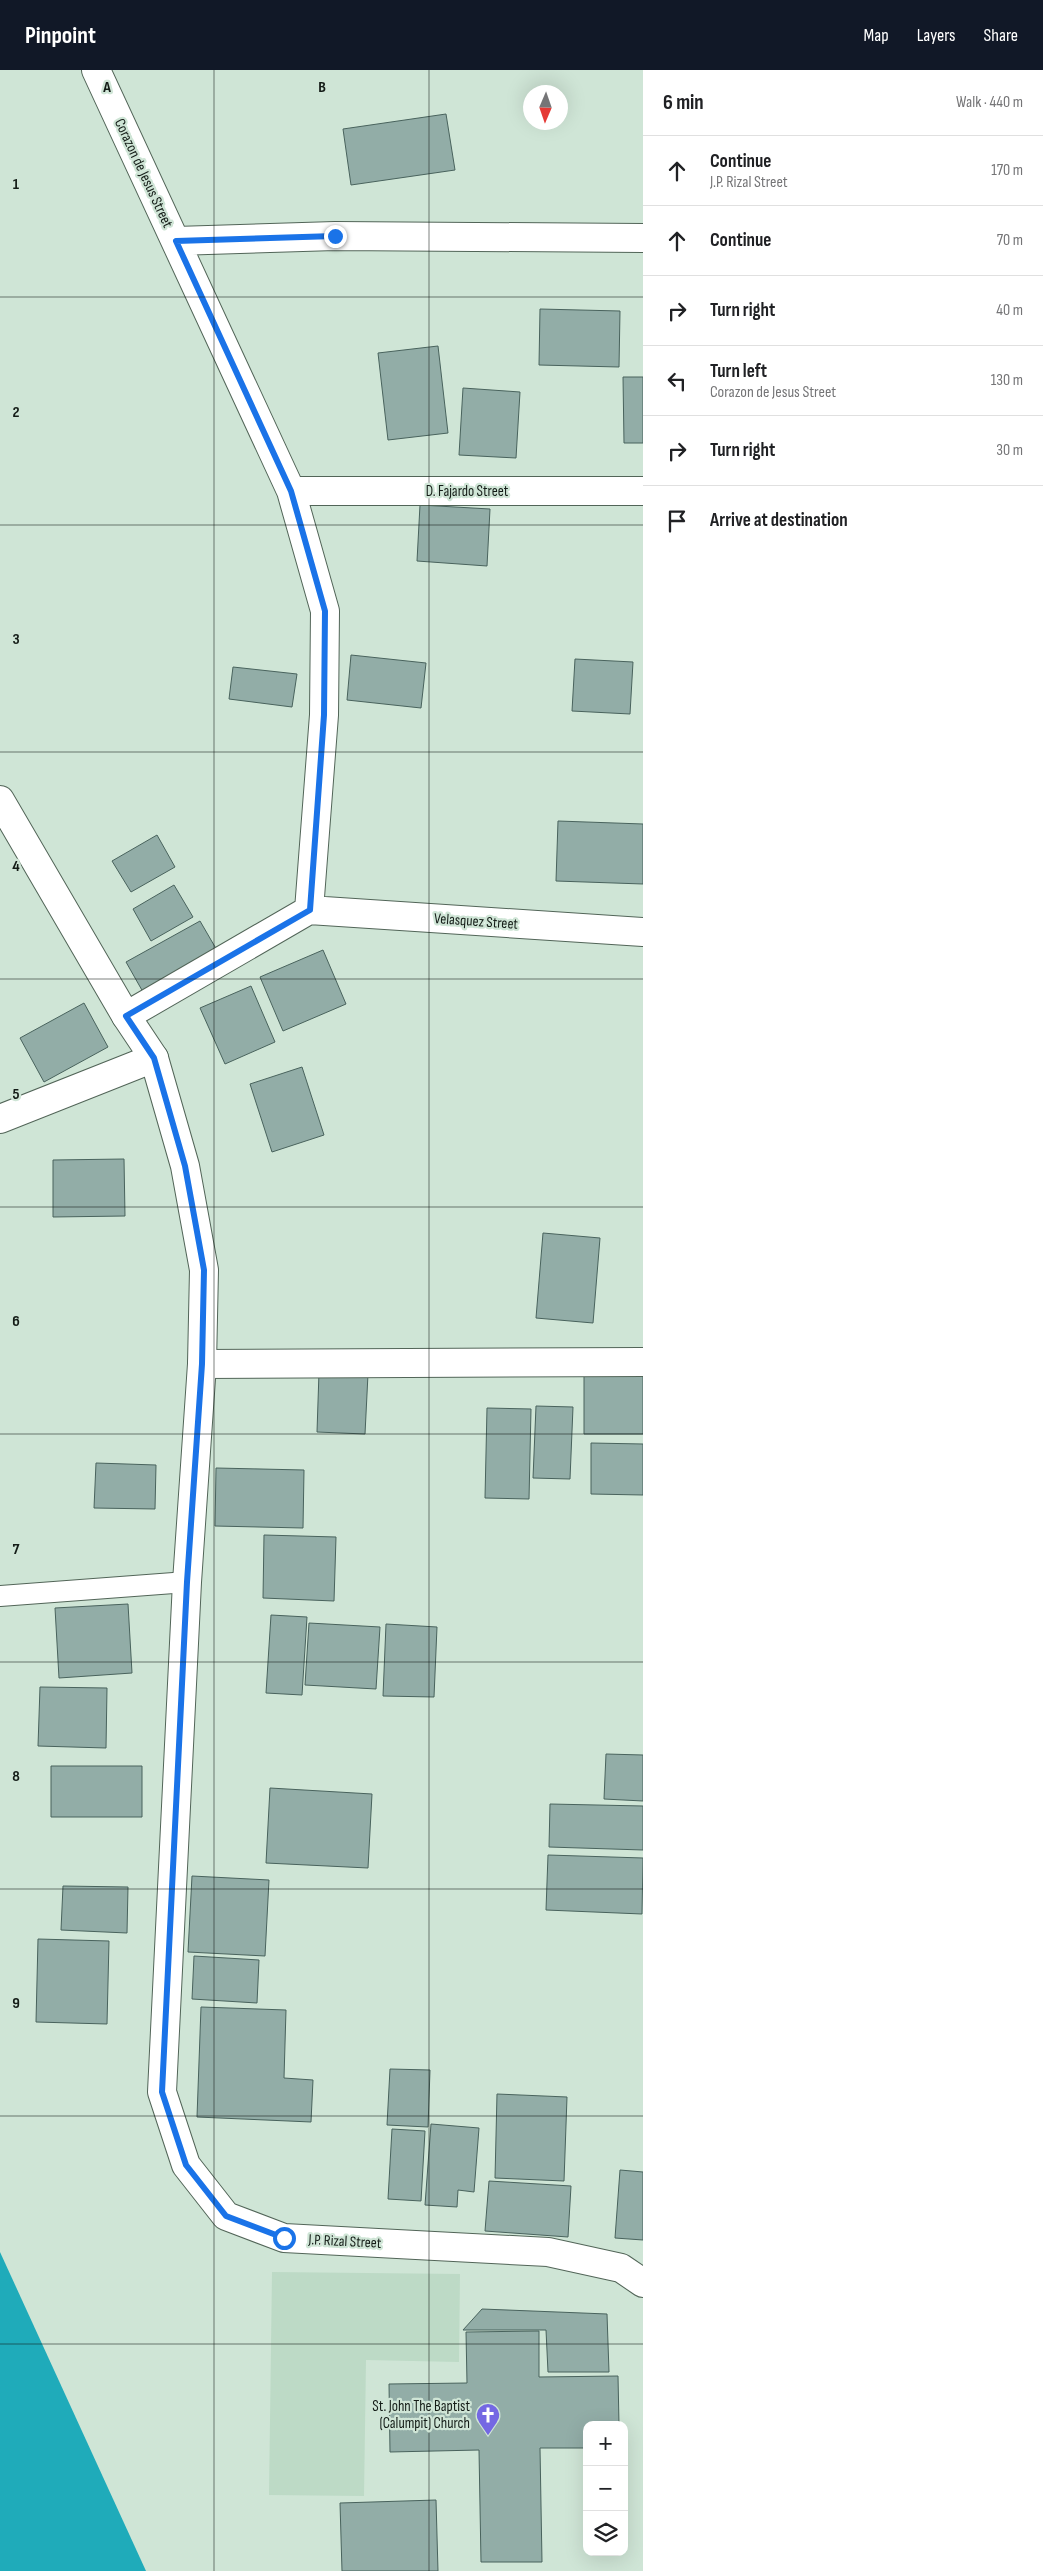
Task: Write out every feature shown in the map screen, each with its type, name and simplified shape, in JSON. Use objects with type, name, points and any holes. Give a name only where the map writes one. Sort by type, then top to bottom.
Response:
[{"type":"street","name":"Corazon de Jesus Street","points":[[96,70],[291,491],[325,611],[324,715],[310,910]]},
{"type":"street","points":[[176,241],[335,236],[643,238]]},
{"type":"street","name":"D. Fajardo Street","points":[[291,491],[643,491]]},
{"type":"street","name":"J.P. Rizal Street","points":[[0,800],[126,1016],[154,1058],[185,1166],[204,1270],[202,1364],[187,1582],[162,2092],[186,2165],[226,2216],[284,2238],[548,2252],[621,2268],[643,2283]]},
{"type":"street","points":[[126,1016],[310,910]]},
{"type":"street","name":"Velasquez Street","points":[[310,910],[643,932]]},
{"type":"street","points":[[0,1119],[154,1058]]},
{"type":"street","points":[[202,1364],[643,1362]]},
{"type":"lane","points":[[0,1596],[187,1582]]},
{"type":"shaded area","points":[[272,2272],[460,2274],[459,2362],[366,2360],[364,2496],[269,2495]]},
{"type":"water","points":[[0,2252],[146,2571],[0,2571]]},
{"type":"building","points":[[446,114],[455,170],[351,185],[343,129]]},
{"type":"building","points":[[540,309],[620,311],[619,367],[539,365]]},
{"type":"building","points":[[438,346],[448,433],[388,440],[378,353]]},
{"type":"building","points":[[623,377],[643,377],[643,443],[624,443]]},
{"type":"building","points":[[463,388],[520,392],[516,458],[459,455]]},
{"type":"building","points":[[420,505],[490,509],[487,566],[417,561]]},
{"type":"building","points":[[351,655],[426,663],[421,708],[347,700]]},
{"type":"building","points":[[575,659],[633,662],[630,714],[572,711]]},
{"type":"building","points":[[233,667],[297,674],[292,707],[229,699]]},
{"type":"building","points":[[558,821],[643,824],[643,884],[556,881]]},
{"type":"building","points":[[157,835],[175,867],[131,892],[112,861]]},
{"type":"building","points":[[174,885],[193,917],[151,941],[133,909]]},
{"type":"building","points":[[200,921],[218,952],[143,992],[126,962]]},
{"type":"building","points":[[323,950],[346,1004],[283,1031],[260,977]]},
{"type":"building","points":[[251,986],[275,1042],[225,1064],[200,1008]]},
{"type":"building","points":[[84,1003],[108,1047],[44,1082],[20,1038]]},
{"type":"building","points":[[302,1067],[324,1135],[272,1152],[250,1084]]},
{"type":"building","points":[[124,1159],[125,1216],[53,1217],[53,1160]]},
{"type":"building","points":[[543,1233],[600,1238],[593,1323],[536,1318]]},
{"type":"building","points":[[319,1372],[368,1374],[365,1434],[317,1432]]},
{"type":"building","points":[[584,1374],[643,1375],[643,1434],[584,1434]]},
{"type":"building","points":[[536,1406],[573,1407],[570,1479],[533,1478]]},
{"type":"building","points":[[487,1408],[531,1409],[529,1499],[485,1498]]},
{"type":"building","points":[[591,1443],[643,1444],[643,1495],[591,1494]]},
{"type":"building","points":[[96,1463],[156,1465],[155,1509],[94,1508]]},
{"type":"building","points":[[216,1468],[304,1470],[303,1528],[215,1526]]},
{"type":"building","points":[[264,1535],[336,1537],[334,1601],[263,1598]]},
{"type":"building","points":[[128,1604],[132,1673],[59,1678],[55,1608]]},
{"type":"building","points":[[271,1615],[307,1617],[302,1695],[266,1693]]},
{"type":"building","points":[[309,1623],[380,1627],[376,1689],[305,1685]]},
{"type":"building","points":[[386,1624],[437,1627],[434,1697],[383,1696]]},
{"type":"building","points":[[40,1687],[107,1688],[106,1748],[38,1746]]},
{"type":"building","points":[[606,1754],[643,1755],[643,1801],[604,1799]]},
{"type":"building","points":[[51,1766],[142,1766],[142,1817],[51,1817]]},
{"type":"building","points":[[270,1788],[372,1794],[368,1868],[266,1863]]},
{"type":"building","points":[[550,1804],[643,1806],[643,1850],[549,1847]]},
{"type":"building","points":[[548,1855],[643,1858],[642,1914],[546,1910]]},
{"type":"building","points":[[192,1876],[269,1880],[265,1956],[188,1952]]},
{"type":"building","points":[[63,1886],[128,1887],[127,1933],[61,1930]]},
{"type":"building","points":[[38,1939],[109,1941],[107,2024],[36,2022]]},
{"type":"building","points":[[194,1956],[259,1960],[257,2003],[192,1999]]},
{"type":"building","points":[[201,2007],[286,2010],[284,2078],[313,2080],[311,2122],[197,2117]]},
{"type":"building","points":[[390,2069],[430,2070],[428,2127],[387,2125]]},
{"type":"building","points":[[497,2094],[567,2097],[564,2181],[495,2178]]},
{"type":"building","points":[[431,2124],[479,2128],[474,2192],[458,2190],[457,2207],[425,2205]]},
{"type":"building","points":[[392,2129],[425,2131],[421,2201],[388,2199]]},
{"type":"building","points":[[620,2170],[643,2172],[643,2240],[615,2238]]},
{"type":"building","points":[[489,2181],[571,2186],[568,2237],[485,2231]]},
{"type":"building","points":[[482,2309],[607,2314],[609,2372],[548,2372],[546,2330],[463,2330]]},
{"type":"building","name":"St. John The Baptist (Calumpit) Church","points":[[539,2331],[539,2377],[618,2376],[619,2421],[583,2421],[583,2448],[540,2448],[542,2562],[481,2562],[479,2450],[390,2452],[389,2384],[467,2383],[466,2332]]},
{"type":"building","points":[[436,2500],[438,2571],[342,2571],[340,2503]]},
{"type":"place","name":"St. John The Baptist (Calumpit) Church","points":[[488,2436]]},
{"type":"route","points":[[284,2238],[226,2216],[186,2165],[162,2092],[187,1582],[202,1364],[204,1270],[185,1166],[154,1058],[126,1016],[310,910],[324,715],[325,611],[291,491],[176,241],[335,236]]}]
